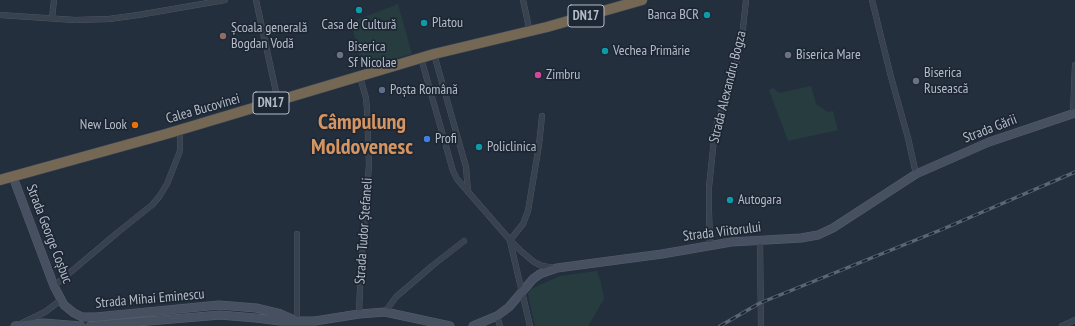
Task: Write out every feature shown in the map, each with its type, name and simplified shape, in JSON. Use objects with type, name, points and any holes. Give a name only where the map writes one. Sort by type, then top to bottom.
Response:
[{"type":"highway","name":"DN17","points":[[530,32],[638,0]]},
{"type":"highway","name":"Calea Bucovinei","points":[[0,180],[180,130],[434,54],[530,32]]},
{"type":"street","points":[[52,18],[54,0]]},
{"type":"street","points":[[0,15],[81,20],[116,18],[225,0]]},
{"type":"street","points":[[256,0],[278,101]]},
{"type":"street","points":[[523,0],[530,32]]},
{"type":"street","name":"Strada Alexandru Bogza","points":[[710,245],[709,187],[715,130],[736,65],[742,37],[746,0]]},
{"type":"street","points":[[872,0],[916,174]]},
{"type":"street","points":[[434,54],[466,167],[468,192]]},
{"type":"street","points":[[421,58],[453,171],[461,185],[510,240],[534,262],[542,266],[557,268]]},
{"type":"street","points":[[1074,114],[1075,65]]},
{"type":"street","name":"Strada Tudor Ștefaneli","points":[[359,314],[361,262],[369,165],[366,104],[360,77]]},
{"type":"street","name":"Strada Gării","points":[[916,174],[989,142],[1074,114]]},
{"type":"street","points":[[510,240],[523,224],[528,211],[542,116]]},
{"type":"street","points":[[54,286],[117,232],[149,208],[159,197],[167,184],[180,151],[180,130]]},
{"type":"street","name":"Strada Viitorului","points":[[522,290],[540,274],[557,268],[662,254],[710,245],[801,238],[818,235],[833,228],[916,174]]},
{"type":"street","name":"Strada George Coșbuc","points":[[13,176],[54,286],[61,300]]},
{"type":"street","points":[[297,234],[297,321]]},
{"type":"street","points":[[510,240],[530,326]]},
{"type":"street","points":[[760,240],[761,326]]},
{"type":"street","points":[[385,312],[396,297],[464,241]]},
{"type":"street","points":[[473,326],[497,316],[509,307],[522,290]]},
{"type":"street","name":"Strada Mihai Eminescu","points":[[15,326],[45,312],[61,300],[69,310],[82,317],[88,318],[219,305],[256,308],[281,314],[297,321]]},
{"type":"street","name":"Strada Mihai Eminescu","points":[[90,326],[220,315],[280,322],[297,321],[315,324],[359,314],[385,312],[450,326]]},
{"type":"street","points":[[497,316],[500,326]]},
{"type":"street","points":[[1062,326],[1075,320]]},
{"type":"street","name":"Strada Mihai Eminescu","points":[[15,326],[43,323],[81,326]]},
{"type":"green space","points":[[398,4],[412,54],[362,67],[351,22]]},
{"type":"green space","points":[[811,86],[816,104],[828,112],[833,111],[838,130],[788,141],[769,90],[773,88],[779,93]]},
{"type":"green space","points":[[597,271],[604,299],[588,326],[535,326],[528,294],[531,289],[560,276]]},
{"type":"railway","points":[[720,326],[760,303],[943,229],[1075,172]]},
{"type":"place","name":"Casa de Cultură","points":[[359,10]]},
{"type":"place","name":"Banca BCR","points":[[707,15]]},
{"type":"place","name":"Platou","points":[[424,23]]},
{"type":"place","name":"Școala generală Bogdan Vodă","points":[[223,36]]},
{"type":"place","name":"Vechea Primărie","points":[[605,51]]},
{"type":"place","name":"Biserica Sf Nicolae","points":[[340,55]]},
{"type":"place","name":"Biserica Mare","points":[[788,55]]},
{"type":"place","name":"Zimbru","points":[[538,75]]},
{"type":"place","name":"Biserica Rusească","points":[[916,81]]},
{"type":"place","name":"Poșta Română","points":[[382,90]]},
{"type":"place","name":"New Look","points":[[135,125]]},
{"type":"place","name":"Profi","points":[[427,139]]},
{"type":"place","name":"Policlinica","points":[[479,147]]},
{"type":"place","name":"Autogara","points":[[730,200]]},
{"type":"district","name":"Câmpulung Moldovenesc","points":[[362,136]]}]
